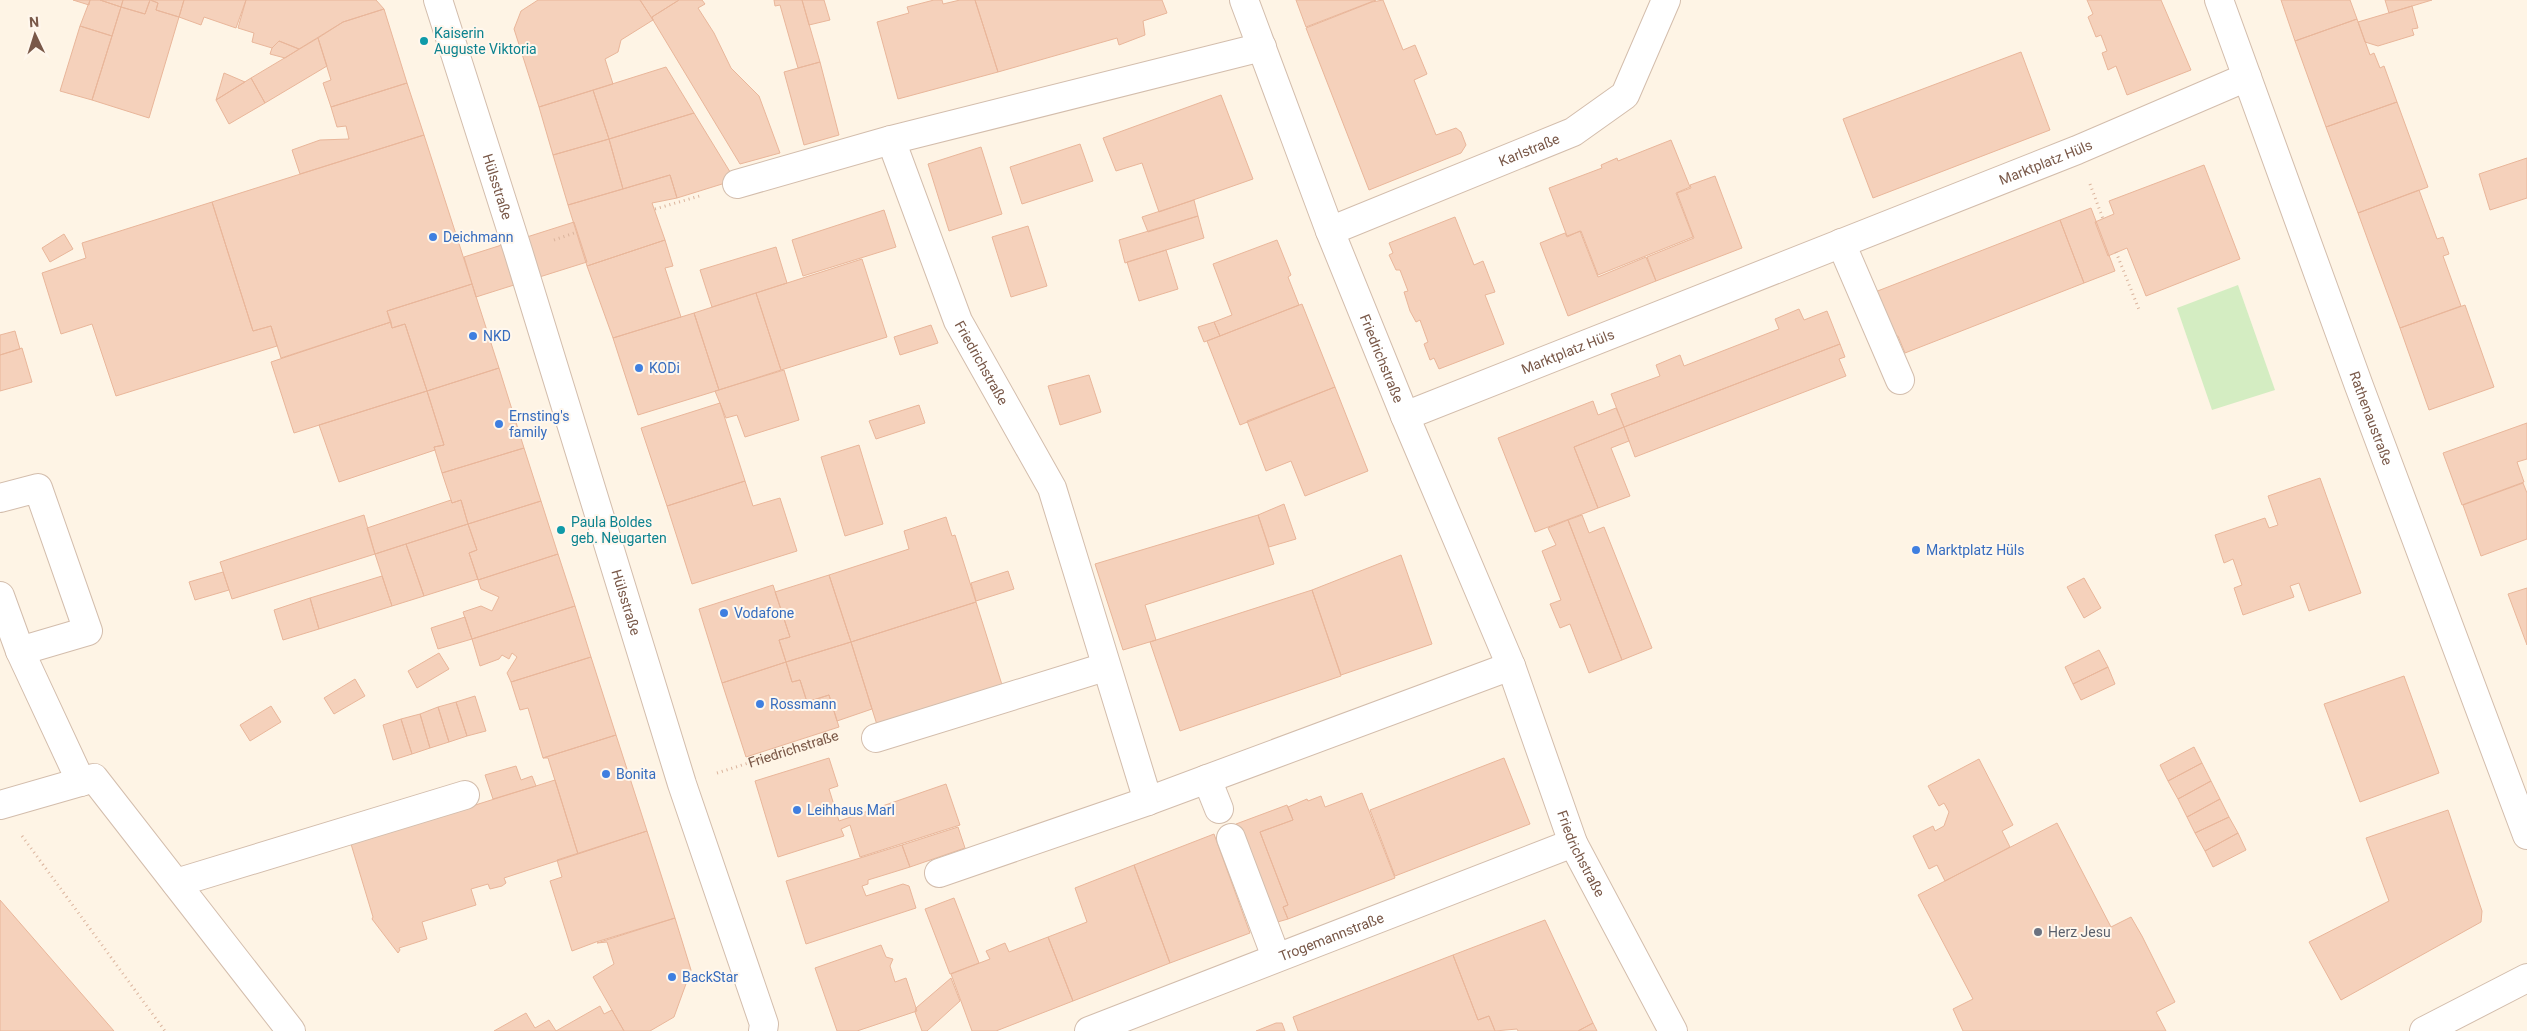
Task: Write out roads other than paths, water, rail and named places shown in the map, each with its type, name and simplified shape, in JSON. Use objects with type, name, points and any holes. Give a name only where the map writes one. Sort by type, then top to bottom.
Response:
[{"type":"street","name":"Hülsstraße","points":[[438,0],[518,251],[682,784],[764,1024],[763,1031]]},
{"type":"street","name":"Friedrichstraße","points":[[1244,0],[1330,232],[1405,416],[1511,666],[1573,843],[1673,1031]]},
{"type":"street","name":"Karlstraße","points":[[1330,232],[1573,132],[1625,95],[1666,0]]},
{"type":"street","name":"Rathenaustraße","points":[[2219,0],[2527,834]]},
{"type":"street","points":[[737,184],[891,140],[1262,47]]},
{"type":"street","name":"Marktplatz Hüls","points":[[1405,416],[2077,150],[2246,77]]},
{"type":"street","name":"Friedrichstraße","points":[[891,140],[958,322],[1052,488],[1105,667],[1148,801]]},
{"type":"street","points":[[1841,243],[1900,380]]},
{"type":"street","points":[[0,498],[38,488],[88,631],[20,651]]},
{"type":"street","points":[[0,596],[20,651],[81,782]]},
{"type":"street","points":[[940,873],[1148,801],[1511,666]]},
{"type":"street","points":[[876,738],[1105,667]]},
{"type":"street","points":[[0,805],[94,778],[290,1031]]},
{"type":"street","points":[[1207,779],[1219,809]]},
{"type":"street","points":[[176,883],[465,795]]},
{"type":"street","points":[[1231,838],[1276,957]]},
{"type":"street","name":"Trogemannstraße","points":[[1090,1031],[1573,843]]},
{"type":"street","points":[[2424,1031],[2527,978]]},
{"type":"place","name":"Kaiserin Auguste Viktoria","points":[[424,41]]},
{"type":"place","name":"Deichmann","points":[[433,237]]},
{"type":"place","name":"NKD","points":[[473,336]]},
{"type":"place","name":"KODi","points":[[639,368]]},
{"type":"place","name":"Ernsting's family","points":[[499,424]]},
{"type":"place","name":"Paula Boldes geb. Neugarten","points":[[561,530]]},
{"type":"place","name":"Marktplatz Hüls","points":[[1916,550]]},
{"type":"place","name":"Vodafone","points":[[724,613]]},
{"type":"place","name":"Rossmann","points":[[760,704]]},
{"type":"place","name":"Bonita","points":[[606,774]]},
{"type":"place","name":"Leihhaus Marl","points":[[797,810]]},
{"type":"place","name":"Herz Jesu","points":[[2038,932]]},
{"type":"place","name":"BackStar","points":[[672,977]]}]
